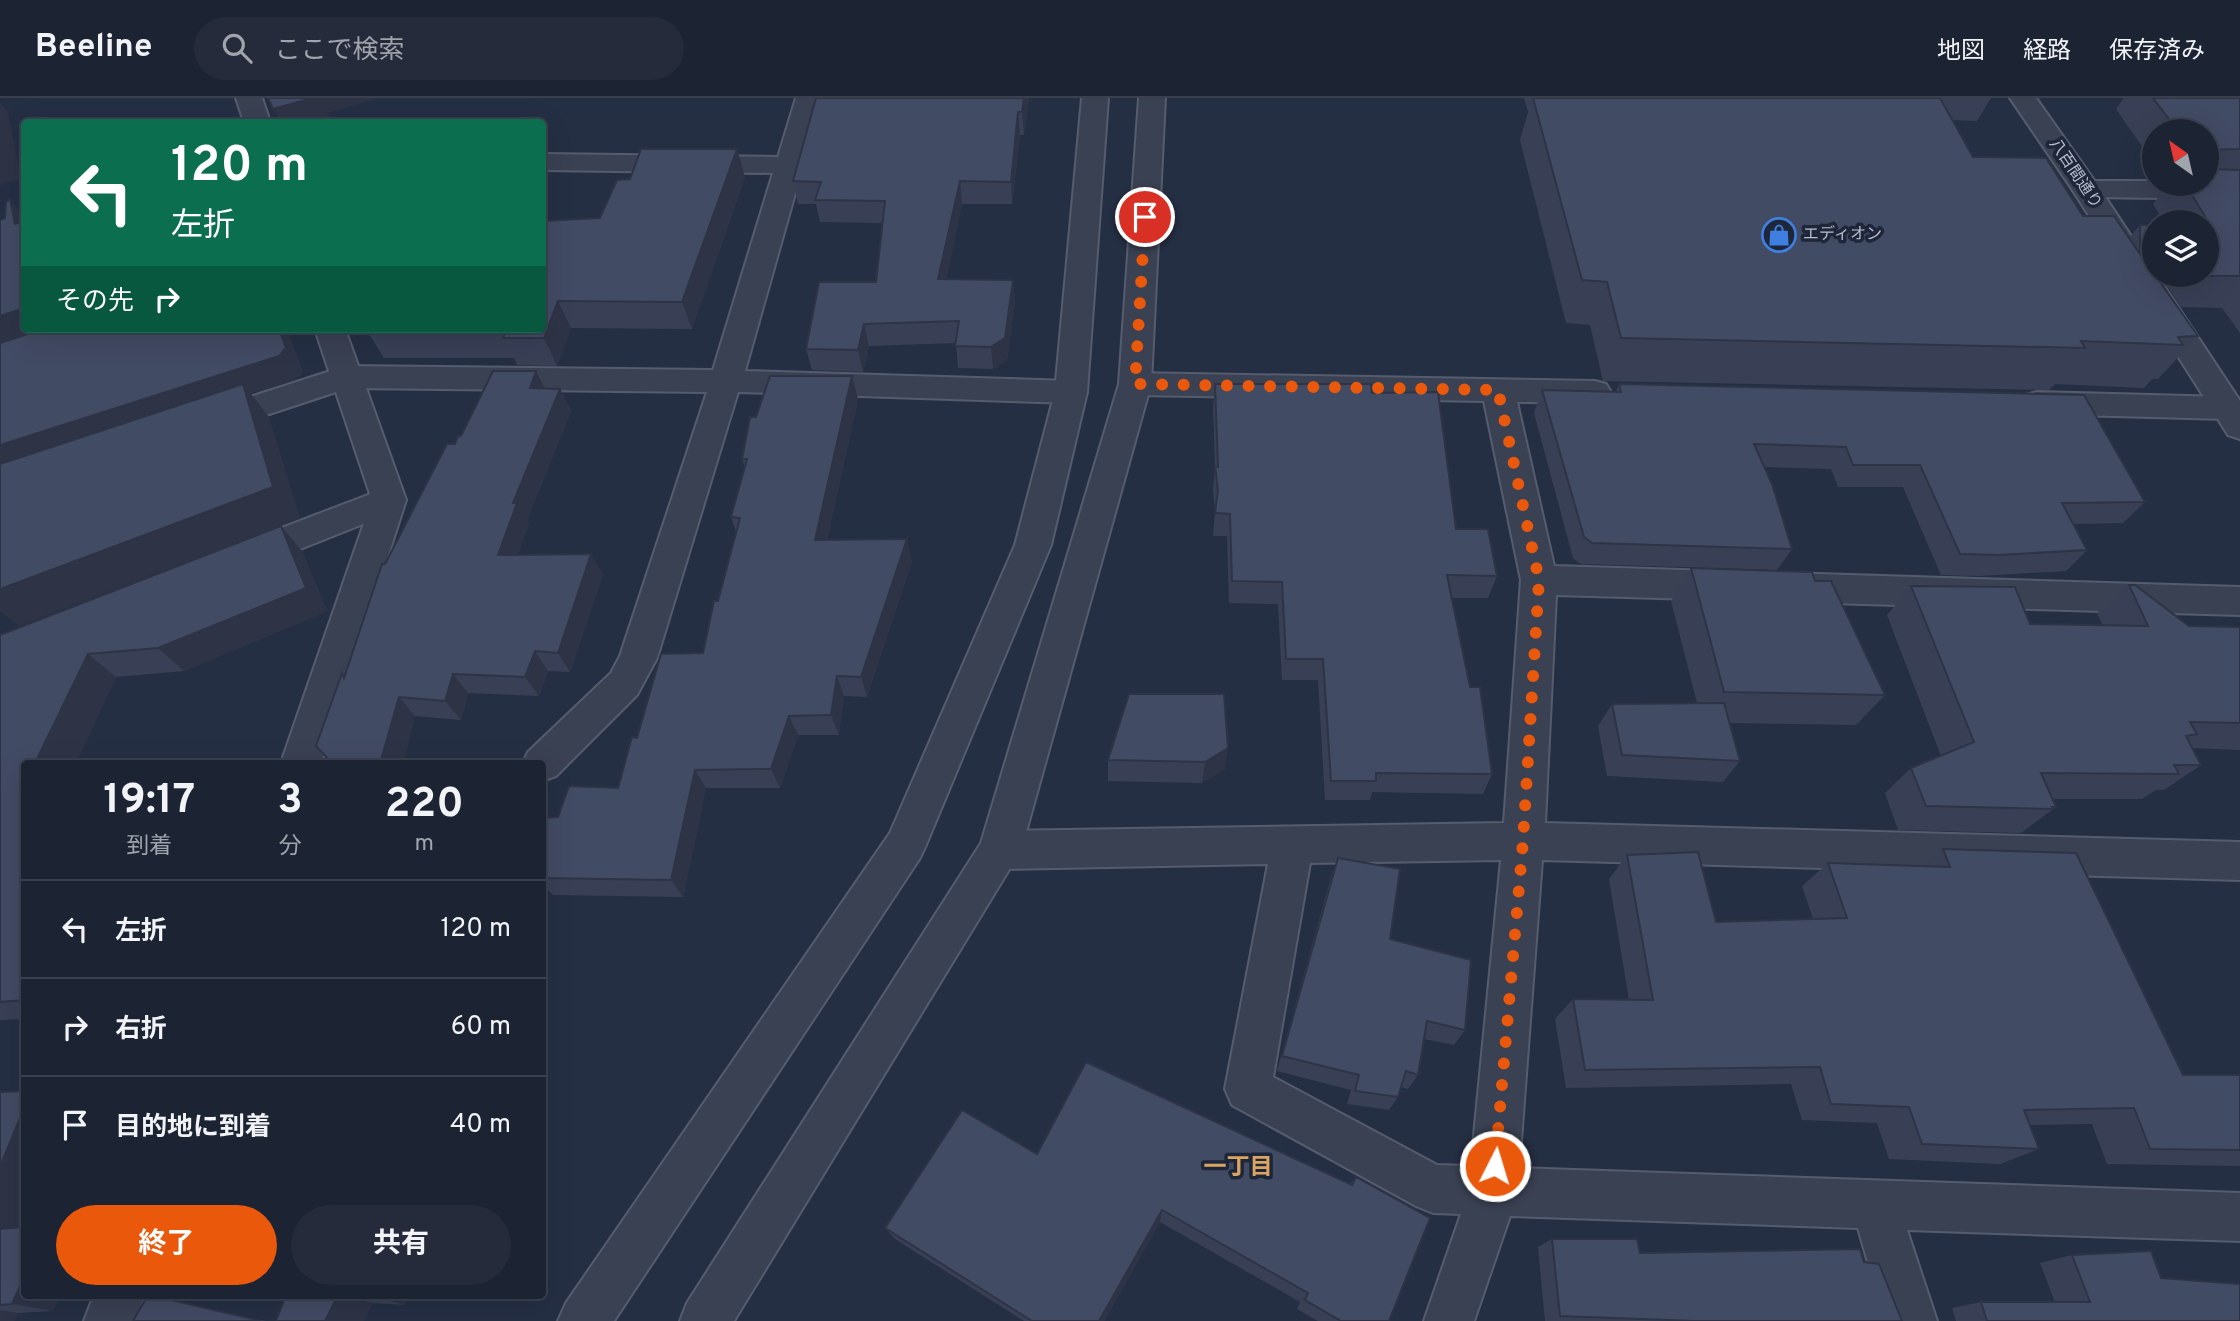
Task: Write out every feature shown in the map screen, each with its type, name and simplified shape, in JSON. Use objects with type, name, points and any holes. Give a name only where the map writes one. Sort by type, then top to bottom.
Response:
[{"type":"street","points":[[248,98],[256,119]]},
{"type":"street","points":[[546,760],[624,684],[638,658],[726,381],[809,98]]},
{"type":"street","points":[[584,1321],[905,845],[1033,545],[1071,392],[1095,98]]},
{"type":"street","points":[[705,1321],[1000,850],[1135,384],[1152,98]]},
{"type":"street","name":"八百間通り","points":[[2023,98],[2086,189],[2234,418]]},
{"type":"street","points":[[546,162],[789,165]]},
{"type":"street","points":[[2086,189],[2240,191]]},
{"type":"street","points":[[302,760],[390,500],[331,333]]},
{"type":"street","points":[[179,432],[346,377],[726,381],[1071,392]]},
{"type":"street","points":[[1135,384],[1622,393]]},
{"type":"street","points":[[1448,1321],[1493,1193],[1523,841],[1539,580],[1498,390]]},
{"type":"street","points":[[2007,402],[2234,418]]},
{"type":"street","points":[[208,571],[390,500]]},
{"type":"street","points":[[1539,580],[2240,601]]},
{"type":"street","points":[[1000,850],[1523,841],[2240,860]]},
{"type":"street","points":[[1292,845],[1248,1089],[1433,1189],[2240,1217]]},
{"type":"street","points":[[1875,1205],[1911,1321]]},
{"type":"street","points":[[110,1321],[118,1299]]},
{"type":"building","points":[[268,98],[312,98],[273,109]]},
{"type":"building","points":[[816,98],[1024,98],[1022,112],[1018,112],[1011,182],[960,181],[938,279],[1013,280],[1005,338],[991,347],[955,346],[959,321],[864,324],[858,350],[806,349],[819,282],[876,282],[885,201],[815,200],[821,182],[793,181]]},
{"type":"building","points":[[1533,98],[1940,98],[1973,157],[2046,158],[2083,216],[2114,216],[2140,254],[2142,225],[2142,287],[2164,287],[2198,336],[2178,337],[2183,345],[2081,341],[2085,348],[1621,338],[1607,282],[1582,280]]},
{"type":"building","points":[[2153,98],[2240,98],[2240,149],[2219,150],[2219,119],[2169,119]]},
{"type":"building","points":[[641,149],[737,149],[682,302],[558,301],[546,333],[546,221],[600,218],[617,180],[630,179]]},
{"type":"building","points":[[2219,169],[2240,170],[2240,276],[2219,276],[2219,210],[2201,210],[2192,196],[2219,196]]},
{"type":"building","points":[[10,199],[15,224],[21,222],[21,309],[0,316],[0,220],[5,218],[6,202]]},
{"type":"building","points":[[31,333],[280,333],[286,348],[279,356],[0,445],[0,343]]},
{"type":"building","points":[[505,333],[546,333],[544,338],[503,338]]},
{"type":"building","points":[[493,371],[536,371],[530,388],[560,389],[513,503],[517,503],[498,555],[591,554],[558,653],[535,651],[525,677],[453,674],[445,701],[399,697],[381,760],[329,760],[316,746],[342,673],[344,678],[382,564],[385,564],[447,444],[455,444],[458,436],[461,436]]},
{"type":"building","points":[[770,376],[852,376],[815,540],[907,539],[861,677],[837,676],[831,715],[789,716],[771,769],[695,770],[671,880],[546,878],[546,818],[558,817],[569,786],[618,788],[632,737],[637,738],[661,654],[703,653],[714,601],[718,601],[740,518],[731,517],[747,459],[742,459],[750,417],[756,417]]},
{"type":"building","points":[[243,384],[273,487],[0,589],[0,464]]},
{"type":"building","points":[[1215,384],[1371,384],[1372,393],[1438,392],[1456,529],[1488,529],[1497,576],[1447,575],[1470,687],[1480,687],[1492,774],[1376,773],[1376,781],[1331,781],[1323,659],[1286,659],[1282,582],[1232,581],[1230,514],[1215,513],[1218,490],[1215,467],[1218,467]]},
{"type":"building","points":[[1619,384],[2084,395],[2145,502],[2062,503],[2087,550],[1999,555],[1960,554],[1920,465],[1853,465],[1846,447],[1754,444],[1772,484],[1792,549],[1592,543],[1584,537],[1542,390],[1621,392]]},
{"type":"building","points":[[281,526],[306,588],[158,648],[88,654],[36,760],[21,760],[21,1000],[0,1002],[0,635]]},
{"type":"building","points":[[1691,568],[1812,572],[1815,581],[1831,581],[1885,695],[1724,692]]},
{"type":"building","points":[[2129,585],[2135,585],[2189,626],[2240,627],[2240,723],[2190,722],[2197,734],[2186,736],[2201,765],[2174,765],[2179,774],[2041,773],[2056,807],[2052,807],[2053,809],[1926,806],[1911,768],[1974,742],[1911,586],[2015,587],[2030,624],[2148,626]]},
{"type":"building","points":[[1129,694],[1224,694],[1228,748],[1205,762],[1108,760]]},
{"type":"building","points":[[1724,703],[1740,761],[1622,755],[1612,704]]},
{"type":"building","points":[[1943,849],[2076,853],[2183,1075],[2240,1075],[2240,1150],[2150,1149],[2134,1108],[2024,1110],[2039,1149],[1922,1144],[1909,1107],[1831,1104],[1820,1067],[1585,1070],[1573,999],[1653,1000],[1627,855],[1698,852],[1716,922],[1847,918],[1828,863],[1950,867]]},
{"type":"building","points":[[1338,858],[1400,869],[1390,939],[1471,960],[1465,1030],[1427,1021],[1418,1075],[1406,1071],[1398,1097],[1355,1091],[1359,1075],[1282,1056]]},
{"type":"building","points":[[1086,1062],[1352,1185],[1356,1177],[1430,1218],[1389,1321],[1341,1321],[1305,1300],[1308,1293],[1162,1210],[1099,1321],[1032,1321],[885,1228],[962,1110],[1037,1154]]},
{"type":"building","points":[[21,1091],[21,1115],[0,1167],[0,1092]]},
{"type":"building","points":[[21,1227],[21,1284],[12,1304],[0,1305],[0,1229]]},
{"type":"building","points":[[1552,1239],[1637,1239],[1640,1253],[1860,1249],[1864,1262],[1879,1264],[1902,1321],[1695,1321],[1560,1316]]},
{"type":"building","points":[[2151,1251],[2161,1278],[2240,1284],[2240,1321],[1987,1321],[1981,1302],[2090,1302],[2072,1255]]},
{"type":"building","points":[[146,1299],[167,1299],[261,1321],[133,1321]]},
{"type":"building","points":[[284,1299],[336,1299],[325,1321],[276,1321]]},
{"type":"place","name":"エディオン","points":[[1779,235]]},
{"type":"district","name":"一丁目","points":[[1238,1168]]},
{"type":"route","points":[[1145,217],[1135,384],[1498,390],[1539,580],[1523,841],[1495,1166]]}]
